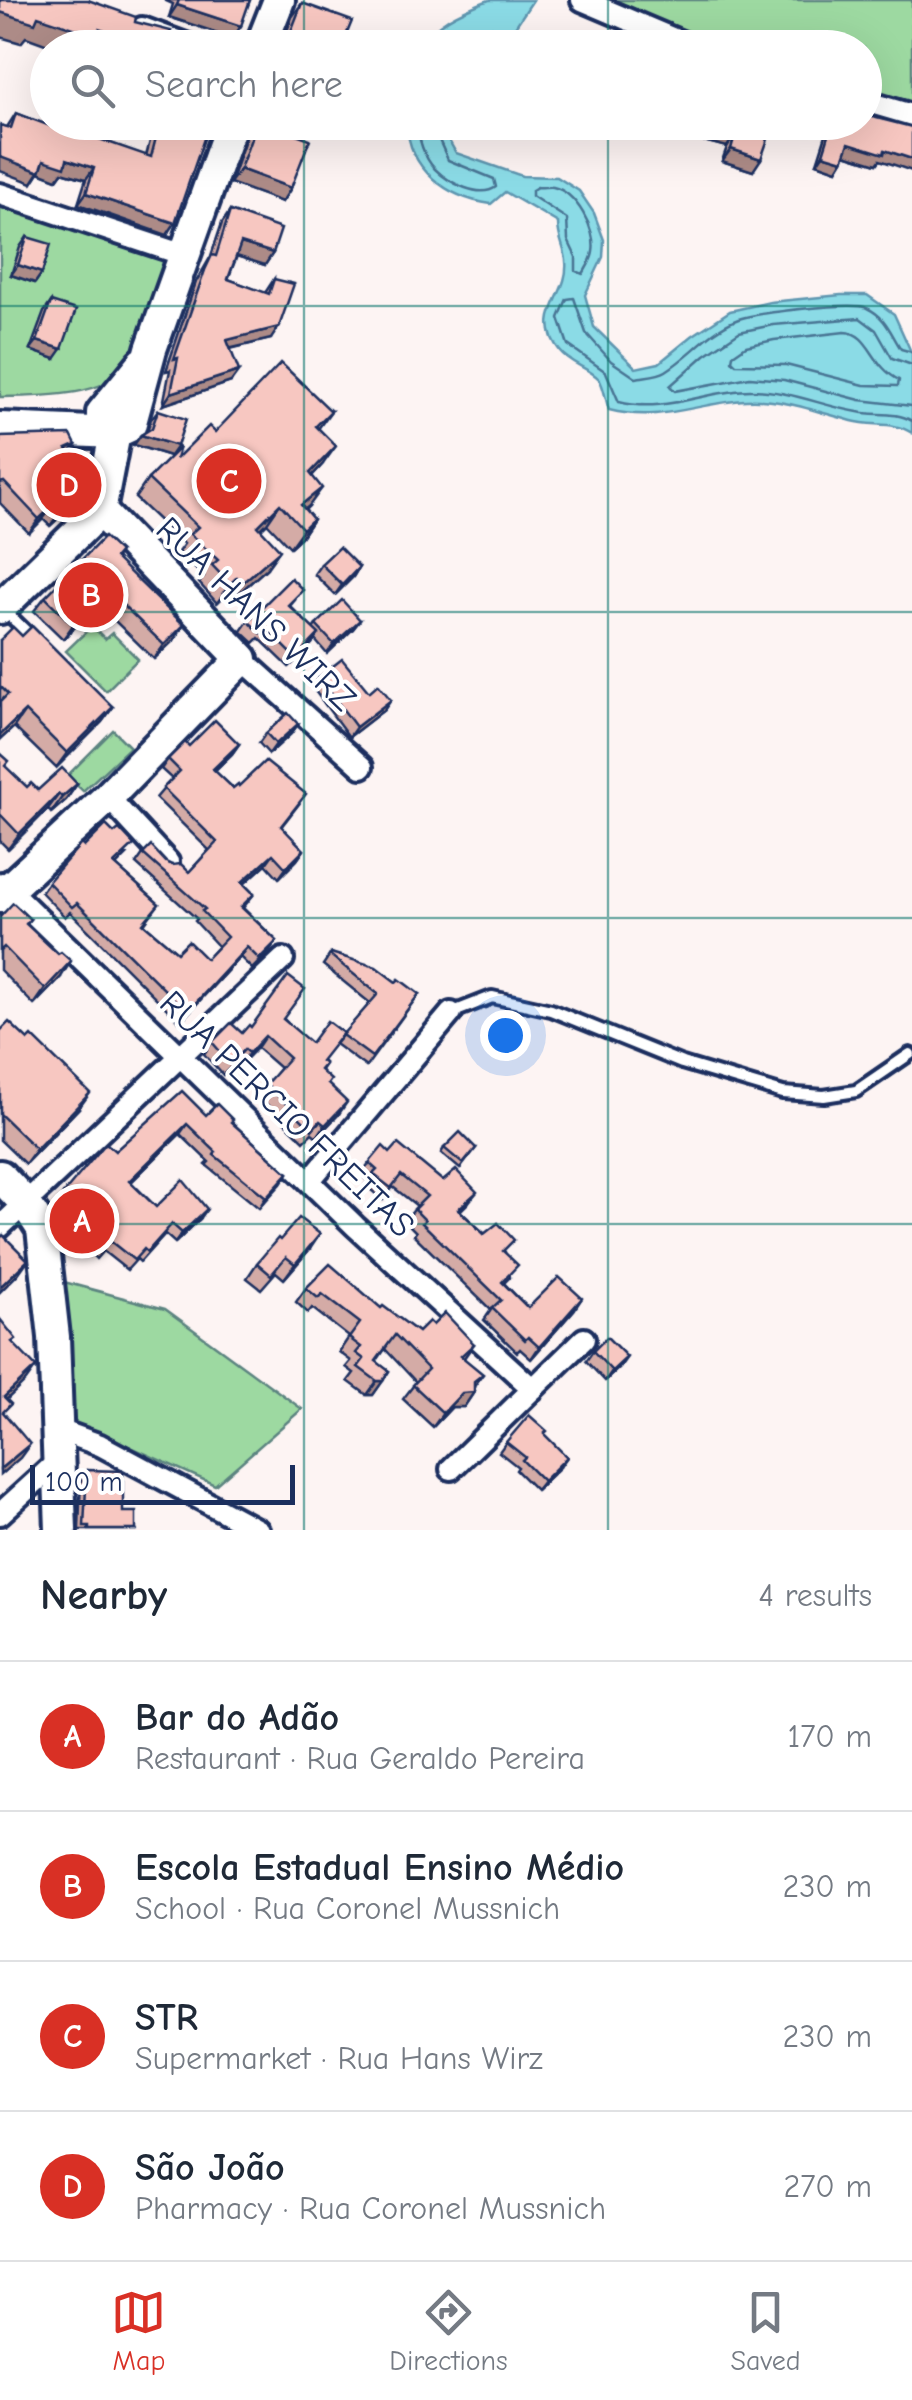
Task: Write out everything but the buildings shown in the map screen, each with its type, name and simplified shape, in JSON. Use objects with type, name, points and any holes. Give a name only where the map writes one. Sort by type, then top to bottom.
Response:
[{"type":"main road","points":[[267,30],[278,0]]},
{"type":"main road","points":[[0,607],[100,512],[110,469],[114,420],[151,348],[226,140]]},
{"type":"main road","points":[[11,428],[114,420]]},
{"type":"main road","points":[[11,428],[73,432],[114,420]]},
{"type":"main road","points":[[73,432],[99,446],[110,469]]},
{"type":"main road","name":"RUA HANS WIRZ","points":[[100,512],[242,659]]},
{"type":"main road","points":[[3,889],[108,797],[242,659]]},
{"type":"main road","points":[[0,1176],[42,1229],[46,1249],[54,1337],[61,1530]]},
{"type":"street","points":[[582,0],[652,30]]},
{"type":"street","points":[[129,24],[146,30]]},
{"type":"street","points":[[882,106],[912,115]]},
{"type":"street","points":[[0,194],[184,256]]},
{"type":"street","name":"RUA HANS WIRZ","points":[[242,659],[362,768]]},
{"type":"street","points":[[108,797],[168,862]]},
{"type":"street","name":"RUA PERCIO FREITAS","points":[[3,889],[355,1226],[532,1389]]},
{"type":"street","points":[[0,1227],[284,958]]},
{"type":"street","points":[[310,1180],[450,1013]]},
{"type":"street","points":[[451,1469],[584,1338]]},
{"type":"street","points":[[56,1428],[100,1445],[258,1530]]},
{"type":"street","points":[[0,1514],[58,1461]]},
{"type":"lane","points":[[0,607],[40,645]]},
{"type":"lane","points":[[450,1013],[492,997],[551,1010],[682,1063],[784,1093],[824,1096],[856,1091],[910,1054]]},
{"type":"green space","points":[[582,0],[912,0],[912,112],[882,103],[882,30],[654,30]]},
{"type":"green space","points":[[0,204],[170,260],[136,356],[126,370],[94,388],[0,397]]},
{"type":"green space","points":[[92,626],[105,639],[112,633],[138,659],[106,691],[66,651]]},
{"type":"green space","points":[[113,730],[130,747],[83,791],[67,776]]},
{"type":"green space","points":[[64,1282],[165,1309],[302,1409],[215,1485],[95,1431],[68,1424]]},
{"type":"water","points":[[489,0],[533,0],[513,30],[435,30],[459,13]]},
{"type":"water","points":[[409,140],[449,140],[456,153],[522,176],[557,177],[579,191],[594,213],[604,240],[603,257],[585,295],[594,327],[636,368],[659,363],[730,311],[770,302],[867,295],[894,314],[912,354],[912,433],[760,400],[662,413],[609,410],[599,379],[564,355],[552,338],[550,315],[566,273],[558,223],[505,192],[491,204],[459,195],[433,178],[414,154]]},
{"type":"place","name":"STR","points":[[229,481]]},
{"type":"place","name":"São João","points":[[69,485]]},
{"type":"place","name":"Escola Estadual Ensino Médio","points":[[91,595]]},
{"type":"place","name":"Bar do Adão","points":[[82,1221]]}]
